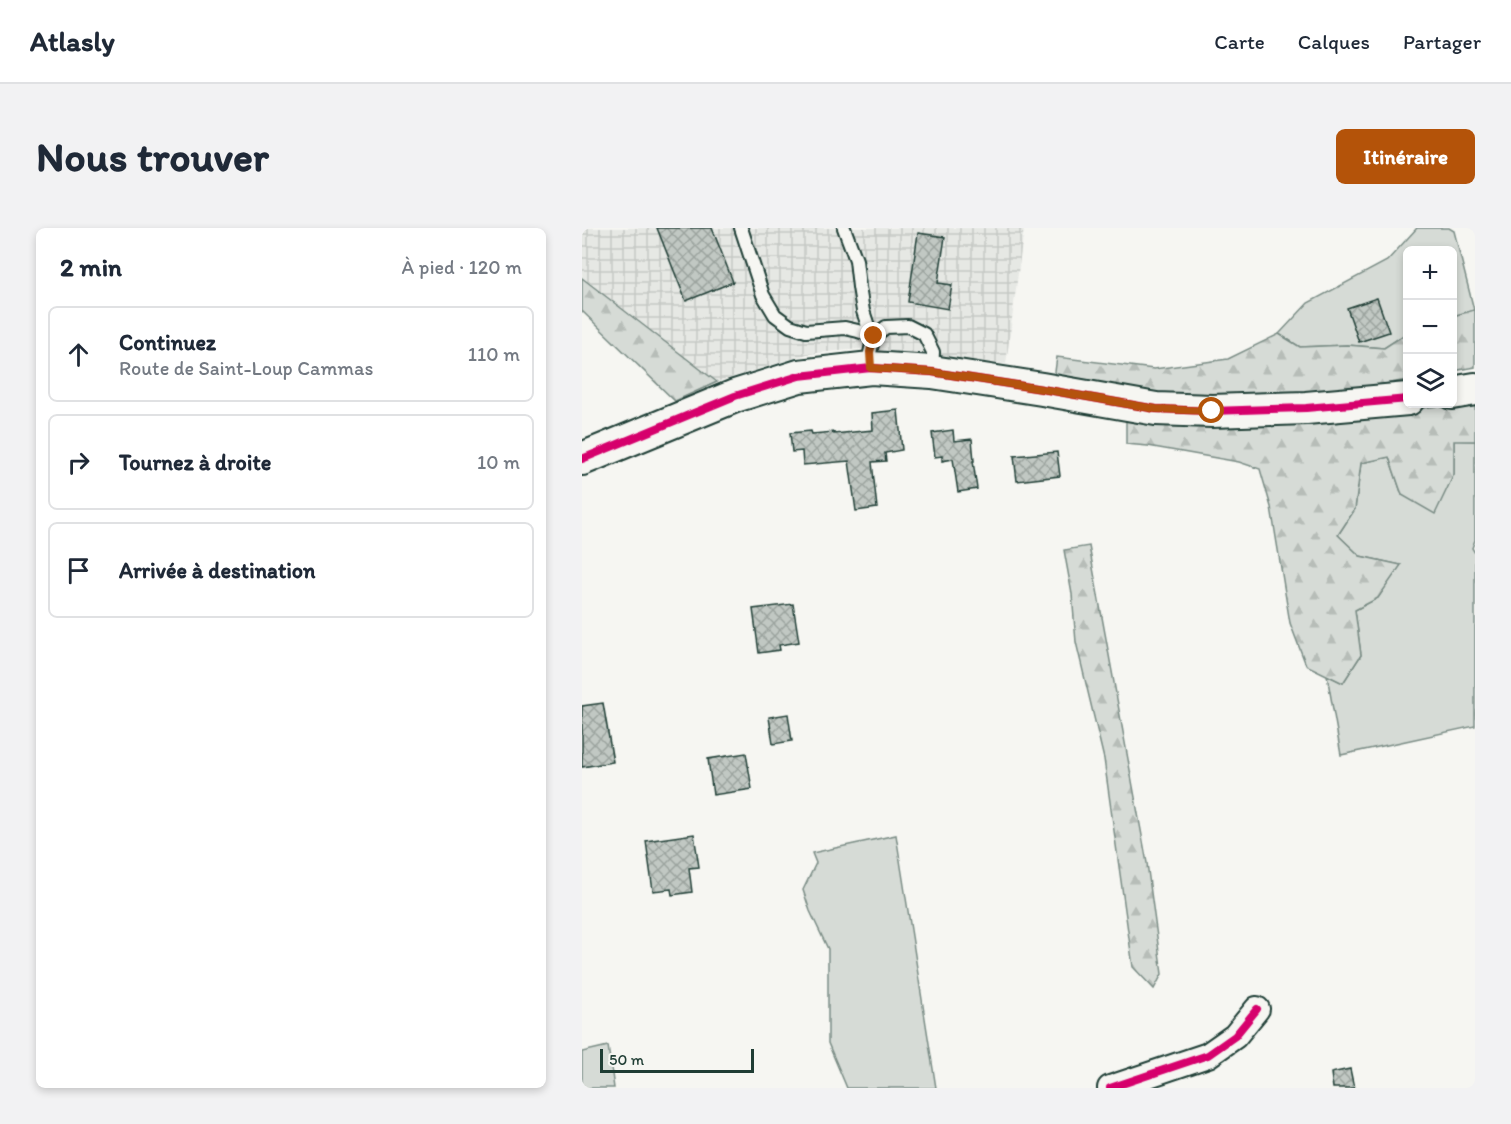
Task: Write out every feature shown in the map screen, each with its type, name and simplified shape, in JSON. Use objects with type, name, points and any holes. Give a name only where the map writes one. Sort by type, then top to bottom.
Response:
[{"type":"street","points":[[582,459],[745,393],[799,376],[871,368],[932,372],[1156,409],[1212,411],[1306,408],[1403,399]]},
{"type":"street","points":[[1457,392],[1475,390]]},
{"type":"street","points":[[1110,1088],[1208,1055],[1235,1036],[1257,1009]]},
{"type":"lane","points":[[741,228],[763,295],[775,315],[790,326],[806,331],[845,328],[874,336]]},
{"type":"lane","points":[[844,228],[856,260],[863,311],[874,336]]},
{"type":"lane","points":[[871,368],[870,352],[874,336],[886,327],[908,326],[924,334],[933,352],[932,372]]},
{"type":"shaded area","points":[[582,228],[1024,228],[1006,364],[860,349],[807,354],[717,382],[582,278]]},
{"type":"green space","points":[[1417,228],[1449,228],[1454,231],[1474,310],[1457,315],[1457,246],[1403,246],[1403,336],[1384,348],[1347,345],[1300,347],[1279,334],[1308,303],[1387,261]]},
{"type":"green space","points":[[582,278],[717,382],[675,401],[582,311]]},
{"type":"green space","points":[[1475,311],[1475,367],[1457,370],[1457,354],[1457,315]]},
{"type":"green space","points":[[1279,334],[1300,347],[1347,345],[1384,348],[1403,336],[1403,381],[1329,394],[1167,401],[1057,379],[1055,372],[1057,357],[1154,369],[1228,359]]},
{"type":"green space","points":[[1475,401],[1475,441],[1454,441],[1454,474],[1435,514],[1402,495],[1389,457],[1361,463],[1355,509],[1338,535],[1360,556],[1401,565],[1378,598],[1355,610],[1361,655],[1343,683],[1306,665],[1290,623],[1271,507],[1260,469],[1239,462],[1126,444],[1126,416],[1334,420],[1423,408],[1457,408],[1457,403]]},
{"type":"green space","points":[[1454,440],[1475,441],[1475,540],[1472,548],[1475,553],[1475,726],[1341,755],[1327,675],[1343,683],[1361,655],[1355,610],[1378,598],[1400,565],[1360,556],[1338,535],[1355,509],[1361,463],[1389,457],[1402,495],[1454,474]]},
{"type":"green space","points":[[1089,546],[1147,863],[1162,974],[1154,989],[1133,967],[1104,759],[1076,642],[1072,594],[1064,550]]},
{"type":"green space","points":[[896,835],[936,1088],[847,1088],[828,1043],[828,949],[803,890],[816,863],[812,853]]},
{"type":"green space","points":[[608,1046],[614,1088],[582,1088],[582,1052]]},
{"type":"building","points":[[657,228],[712,228],[733,282],[686,301]]},
{"type":"building","points":[[918,233],[945,237],[938,283],[952,285],[948,309],[908,302]]},
{"type":"building","points":[[1377,298],[1389,332],[1359,342],[1347,308]]},
{"type":"building","points":[[898,410],[902,450],[885,453],[886,461],[872,462],[877,508],[856,511],[849,461],[803,465],[802,451],[792,452],[790,433],[811,431],[812,434],[834,432],[834,434],[873,430],[872,413]]},
{"type":"building","points":[[953,430],[954,441],[972,439],[977,489],[958,492],[953,459],[942,461],[942,456],[935,457],[932,433]]},
{"type":"building","points":[[1057,452],[1060,476],[1017,481],[1014,456]]},
{"type":"building","points":[[793,604],[799,642],[779,645],[780,650],[759,653],[753,609]]},
{"type":"building","points":[[603,703],[613,762],[582,767],[582,706]]},
{"type":"building","points":[[788,714],[792,741],[773,744],[769,717]]},
{"type":"building","points":[[746,753],[752,789],[713,795],[708,759]]},
{"type":"building","points":[[694,834],[699,867],[689,868],[692,892],[672,895],[671,889],[653,891],[646,841]]},
{"type":"building","points":[[1350,1069],[1354,1088],[1333,1088],[1331,1073]]},
{"type":"cycle path","points":[[582,459],[735,396],[799,376],[871,368],[932,372],[1156,409],[1212,411],[1306,408],[1403,399]]},
{"type":"cycle path","points":[[1110,1088],[1208,1055],[1235,1036],[1257,1009]]},
{"type":"route","points":[[874,336],[870,352],[871,368],[932,372],[1156,409],[1212,411]]}]
